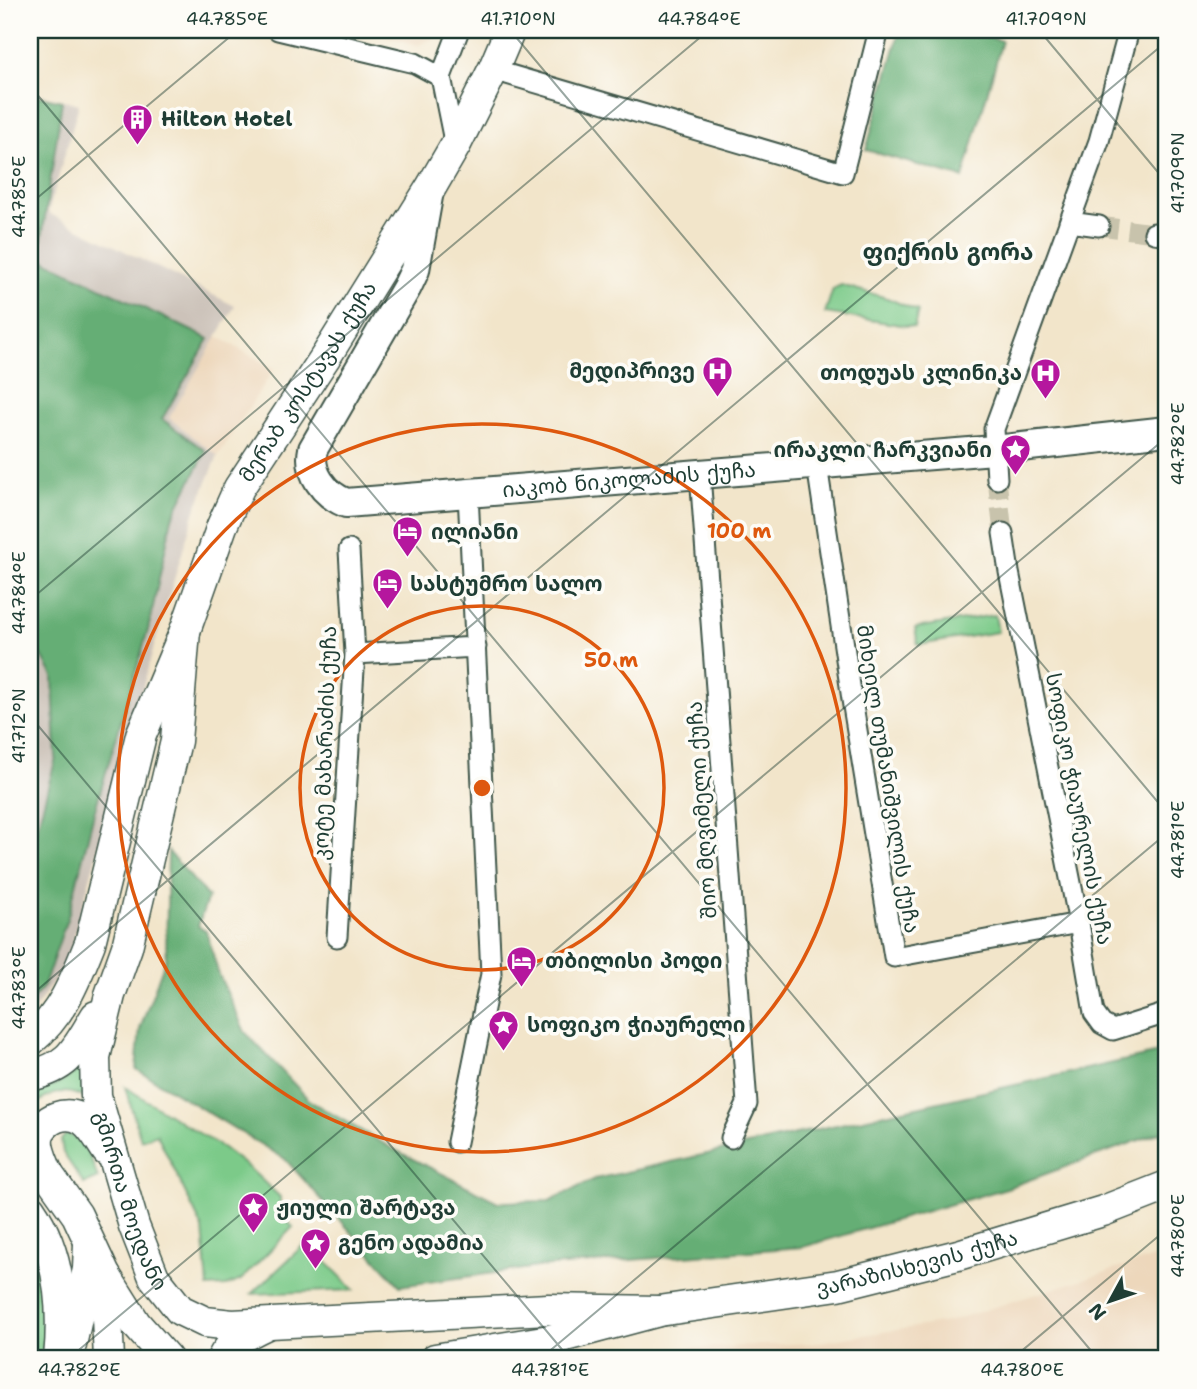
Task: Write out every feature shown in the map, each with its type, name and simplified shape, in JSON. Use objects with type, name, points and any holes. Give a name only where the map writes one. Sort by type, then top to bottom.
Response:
[{"type":"main road","name":"მერაბ კოსტავას ქუჩა","points":[[30,1041],[53,1020],[65,1002],[90,943],[141,735],[185,631],[222,526],[239,488],[328,353],[430,189],[455,146],[510,30]]},
{"type":"main road","name":"მერაბ კოსტავას ქუჩა","points":[[110,995],[127,947],[176,741],[185,631]]},
{"type":"main road","points":[[30,1076],[52,1070],[73,1054],[110,995]]},
{"type":"main road","name":"გმირთა მოედანი","points":[[110,995],[95,1057],[96,1096],[134,1226],[154,1277],[180,1310],[205,1322],[232,1325],[268,1324]]},
{"type":"main road","points":[[115,1163],[83,1121],[72,1115],[60,1115],[44,1126],[38,1137],[39,1166],[76,1215],[118,1298],[136,1324],[167,1359]]},
{"type":"main road","name":"ვარაზისხევის ქუჩა","points":[[436,1359],[551,1340],[659,1311],[838,1286],[1103,1211],[1167,1186]]},
{"type":"main road","points":[[30,1209],[45,1235],[57,1275],[60,1310],[59,1359]]},
{"type":"main road","points":[[66,1359],[88,1269],[89,1239]]},
{"type":"main road","points":[[105,1275],[109,1359]]},
{"type":"main road","name":"ვარაზისხევის ქუჩა","points":[[268,1324],[548,1308],[659,1311]]},
{"type":"main road","points":[[222,1359],[230,1346],[249,1332],[268,1324]]},
{"type":"street","points":[[278,30],[415,63],[441,76]]},
{"type":"street","points":[[455,146],[441,76],[459,30]]},
{"type":"street","points":[[493,70],[843,173],[879,30]]},
{"type":"street","points":[[997,479],[994,429],[1099,141],[1129,30]]},
{"type":"street","name":"იაკობ ნიკოლაძის ქუჩა","points":[[430,189],[415,270],[322,431],[312,454],[314,470],[328,492],[346,503],[994,450],[1167,431]]},
{"type":"street","points":[[1069,222],[1099,226]]},
{"type":"street","points":[[381,264],[391,263],[400,267],[407,287]]},
{"type":"street","name":"მიხეილ თუმანიშვილის ქუჩა","points":[[817,464],[894,957],[1079,922]]},
{"type":"street","name":"შიო მღვიმელი ქუჩა","points":[[701,474],[747,1104],[730,1138]]},
{"type":"street","points":[[457,1142],[491,974],[468,493]]},
{"type":"street","name":"სოფიკო ჭიაურელის ქუჩა","points":[[1003,533],[1079,922],[1094,1013],[1102,1024],[1113,1030],[1167,1013]]},
{"type":"street","name":"კოტე მახარაძის ქუჩა","points":[[337,937],[355,654],[349,550]]},
{"type":"street","points":[[355,654],[477,647]]},
{"type":"shaded area","points":[[362,30],[441,30],[439,36],[418,45]]},
{"type":"shaded area","points":[[30,92],[79,104],[48,213],[235,306],[169,418],[218,456],[195,510],[156,639],[67,962],[30,1015]]},
{"type":"shaded area","points":[[217,336],[274,369],[218,456],[169,418]]},
{"type":"shaded area","points":[[1167,1253],[1167,1359],[557,1359],[560,1354],[814,1343],[947,1322]]},
{"type":"green space","points":[[900,30],[962,30],[1002,41],[963,178],[866,150]]},
{"type":"green space","points":[[30,94],[62,101],[39,258],[209,339],[162,419],[206,451],[172,518],[148,630],[94,813],[69,913],[44,986],[30,1002],[30,854],[56,758],[53,676],[30,635]]},
{"type":"green space","points":[[841,285],[887,298],[918,311],[914,327],[825,313],[833,289]]},
{"type":"green space","points":[[995,615],[998,632],[918,645],[915,628]]},
{"type":"green space","points":[[168,851],[208,897],[198,926],[206,931],[219,975],[245,1032],[310,1101],[395,1150],[498,1202],[549,1201],[595,1179],[1167,1051],[1167,1130],[1007,1188],[803,1247],[538,1267],[400,1286],[285,1159],[136,1069],[140,1029],[166,958]]},
{"type":"green space","points":[[85,1063],[92,1102],[74,1094],[60,1092],[46,1097],[30,1108],[30,1089],[60,1083]]},
{"type":"green space","points":[[125,1087],[223,1148],[280,1197],[280,1214],[293,1227],[241,1280],[226,1286],[208,1287],[203,1229],[157,1134],[141,1140]]},
{"type":"green space","points":[[66,1134],[73,1136],[83,1145],[98,1178],[84,1184],[63,1153],[61,1140]]},
{"type":"green space","points":[[30,1223],[46,1257],[46,1335],[41,1359],[30,1359]]},
{"type":"green space","points":[[307,1242],[354,1290],[252,1294]]},
{"type":"tunnel","points":[[1099,226],[1154,233]]},
{"type":"tunnel","points":[[997,479],[1003,533]]},
{"type":"place","name":"Hilton Hotel","points":[[138,146]]},
{"type":"place","name":"მედიპრივე","points":[[718,398]]},
{"type":"place","name":"თოდუას კლინიკა","points":[[1045,400]]},
{"type":"place","name":"ირაკლი ჩარკვიანი","points":[[1015,477]]},
{"type":"place","name":"ილიანი","points":[[408,559]]},
{"type":"place","name":"სასტუმრო სალო","points":[[387,611]]},
{"type":"place","name":"თბილისი პოდი","points":[[522,988]]},
{"type":"place","name":"სოფიკო ჭიაურელი","points":[[504,1052]]},
{"type":"place","name":"ჟიული შარტავა","points":[[253,1235]]},
{"type":"place","name":"გენო ადამია","points":[[315,1270]]},
{"type":"district","name":"ფიქრის გორა","points":[[948,252]]}]
